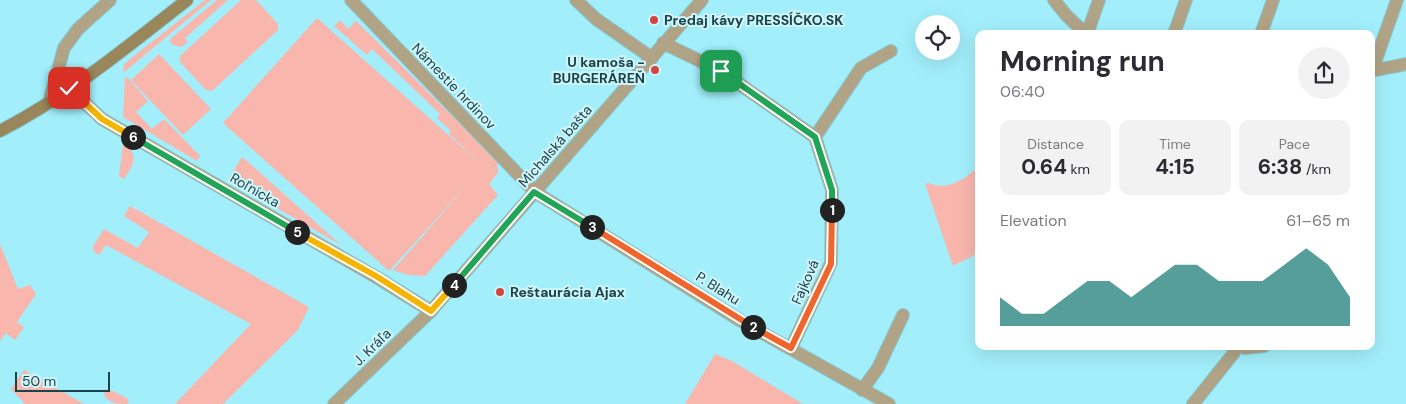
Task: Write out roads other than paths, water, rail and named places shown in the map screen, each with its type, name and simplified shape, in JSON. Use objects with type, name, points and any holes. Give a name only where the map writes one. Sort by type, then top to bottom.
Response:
[{"type":"main road","points":[[0,130],[49,102],[109,61],[188,0]]},
{"type":"street","points":[[49,102],[64,48],[78,29],[110,0]]},
{"type":"street","name":"Námestie hrdinov","points":[[351,0],[534,192]]},
{"type":"street","points":[[576,0],[596,19],[652,58]]},
{"type":"street","name":"Michalská bašta","points":[[431,311],[702,0]]},
{"type":"street","points":[[1054,0],[1066,15],[1083,30]]},
{"type":"street","points":[[1088,30],[1099,0]]},
{"type":"street","points":[[1175,30],[1186,0]]},
{"type":"street","points":[[1262,30],[1273,0]]},
{"type":"street","points":[[1375,60],[1397,0]]},
{"type":"street","points":[[663,44],[721,71],[815,137],[861,68],[891,51]]},
{"type":"street","points":[[1375,70],[1406,64]]},
{"type":"street","name":"Roľnícka","points":[[69,88],[102,119],[376,276],[431,311]]},
{"type":"street","name":"Fajková","points":[[791,348],[831,264],[832,190],[815,137]]},
{"type":"street","name":"P. Blahu","points":[[534,192],[741,321],[889,404]]},
{"type":"street","name":"J. Kráľa","points":[[334,404],[431,311]]},
{"type":"street","points":[[862,390],[878,368],[903,315]]},
{"type":"street","points":[[1193,404],[1236,350]]},
{"type":"place","name":"Predaj kávy PRESSÍČKO.SK","points":[[654,20]]},
{"type":"place","name":"U kamoša - BURGERÁREŇ","points":[[655,70]]},
{"type":"place","name":"Reštaurácia Ajax","points":[[500,292]]}]
